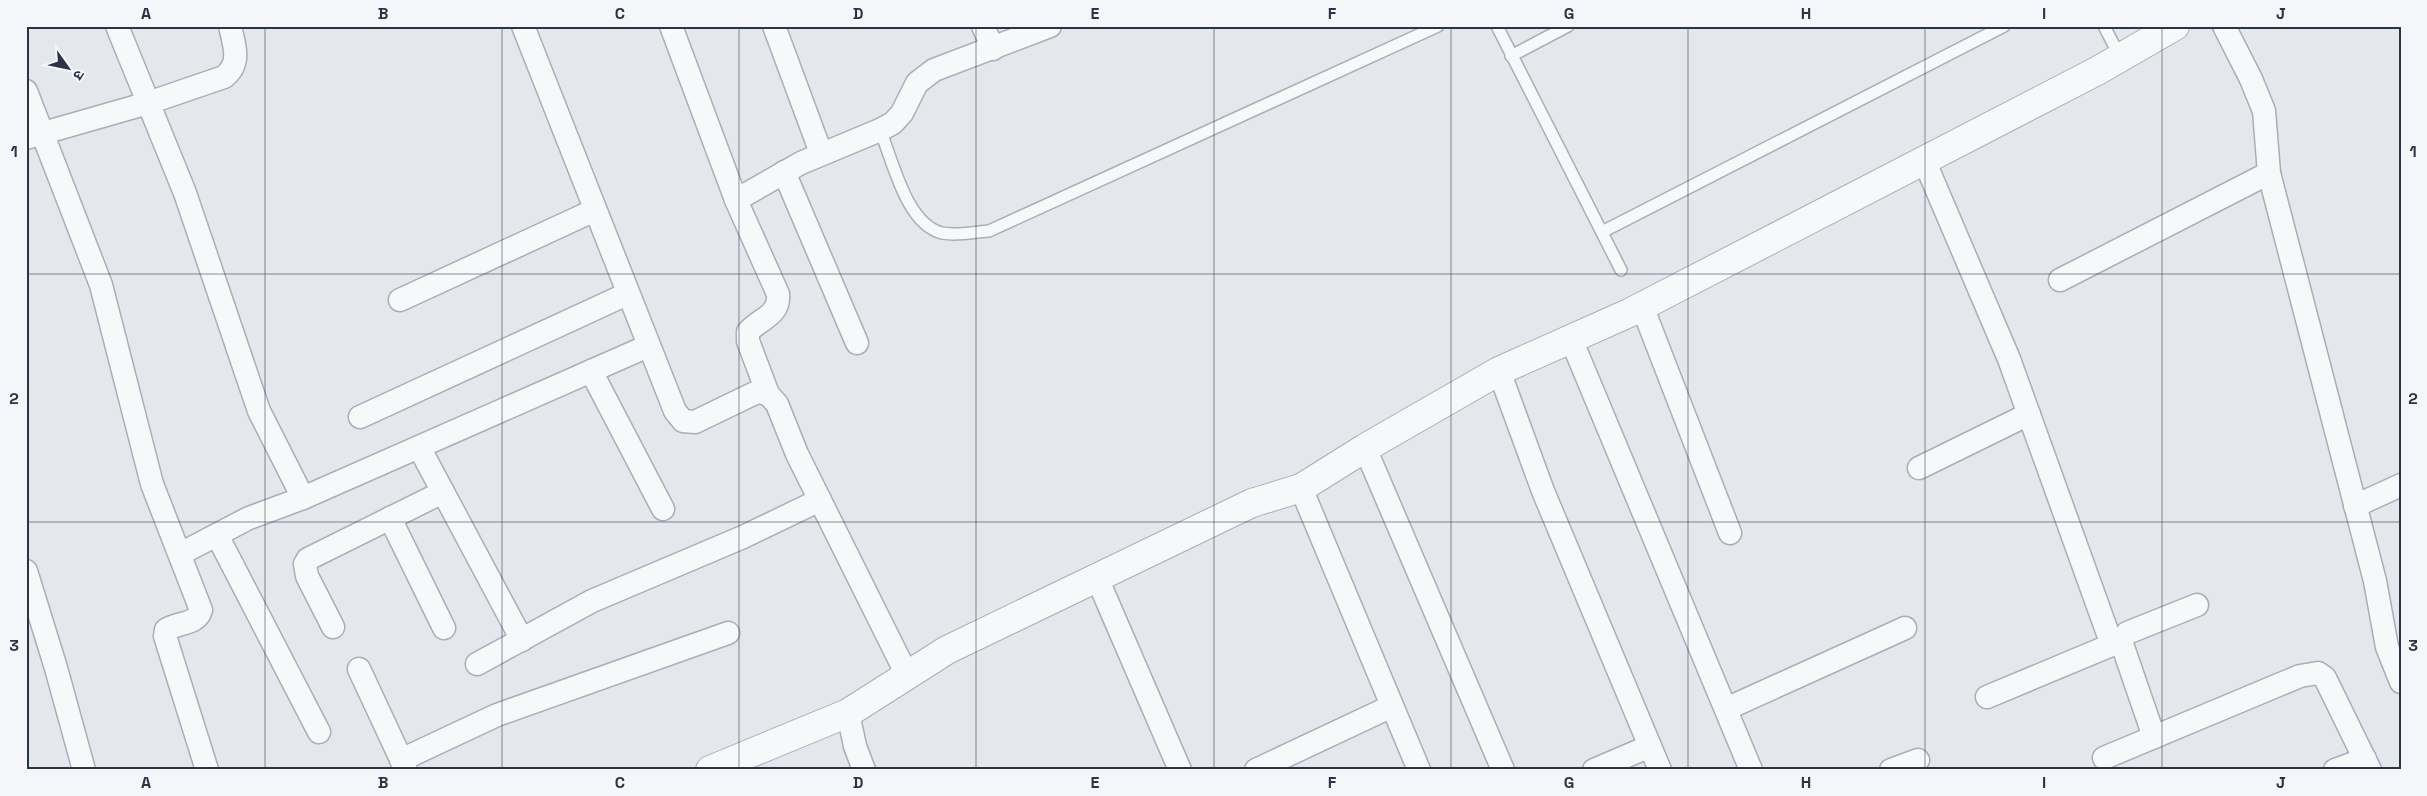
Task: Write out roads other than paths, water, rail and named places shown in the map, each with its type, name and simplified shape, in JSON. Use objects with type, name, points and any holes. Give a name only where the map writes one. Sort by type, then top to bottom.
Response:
[{"type":"street","points":[[117,26],[185,193],[255,402],[303,498]]},
{"type":"street","points":[[34,136],[148,103],[215,80],[231,72],[236,60],[230,26]]},
{"type":"street","points":[[523,26],[627,294],[675,411],[683,421],[694,422],[757,392],[768,394]]},
{"type":"street","points":[[671,26],[736,200],[778,294],[779,303],[775,313],[754,324],[748,332],[748,341],[768,394],[777,404],[797,454],[908,675]]},
{"type":"street","points":[[774,26],[821,153]]},
{"type":"street","points":[[983,26],[993,49]]},
{"type":"street","points":[[736,200],[821,153],[893,123],[902,113],[917,83],[934,70],[1050,26]]},
{"type":"street","points":[[710,770],[848,713],[947,650],[1252,503],[1302,488],[1365,448],[1499,371],[1642,306],[2120,58],[2174,26]]},
{"type":"street","points":[[2224,26],[2251,79],[2264,112],[2269,173],[2375,580],[2387,647],[2401,682]]},
{"type":"street","points":[[26,91],[34,136],[101,285],[152,484],[201,610],[195,620],[173,626],[166,630],[165,636],[207,770]]},
{"type":"street","points":[[1924,160],[2009,359],[2028,414],[2154,737]]},
{"type":"street","points":[[784,172],[857,342]]},
{"type":"street","points":[[2060,280],[2269,173]]},
{"type":"street","points":[[400,300],[595,210]]},
{"type":"street","points":[[360,417],[627,294]]},
{"type":"street","points":[[1642,306],[1730,533]]},
{"type":"street","points":[[1571,339],[1751,770]]},
{"type":"street","points":[[180,554],[249,518],[303,498],[648,346]]},
{"type":"street","points":[[591,371],[663,509]]},
{"type":"street","points":[[1499,371],[1543,491],[1660,770]]},
{"type":"street","points":[[1919,468],[2028,414]]},
{"type":"street","points":[[418,447],[522,640]]},
{"type":"street","points":[[1365,448],[1504,770]]},
{"type":"street","points":[[2355,506],[2401,485]]},
{"type":"street","points":[[1302,488],[1392,706],[1413,768]]},
{"type":"street","points":[[333,627],[307,576],[305,564],[308,559],[443,492]]},
{"type":"street","points":[[478,664],[592,601],[743,537],[820,500]]},
{"type":"street","points":[[390,518],[444,628]]},
{"type":"street","points":[[217,535],[319,732]]},
{"type":"street","points":[[26,571],[56,668],[84,770]]},
{"type":"street","points":[[1097,578],[1180,770]]},
{"type":"street","points":[[1987,697],[2116,643],[2127,633],[2197,605]]},
{"type":"street","points":[[1726,709],[1905,628]]},
{"type":"street","points":[[359,669],[404,765],[497,715],[728,633]]},
{"type":"street","points":[[2104,758],[2300,676],[2318,673],[2325,678],[2330,686],[2368,765],[2336,770]]},
{"type":"street","points":[[1256,770],[1392,706]]},
{"type":"street","points":[[848,713],[855,746],[864,770]]},
{"type":"street","points":[[1594,770],[1650,746]]},
{"type":"street","points":[[1891,770],[1918,760]]},
{"type":"lane","points":[[880,130],[911,208],[921,222],[942,233],[989,231],[1438,26]]},
{"type":"lane","points":[[1497,26],[1510,56],[1621,270]]},
{"type":"lane","points":[[1510,56],[1568,26]]},
{"type":"lane","points":[[1602,232],[2004,26]]},
{"type":"lane","points":[[2104,26],[2120,58]]}]
